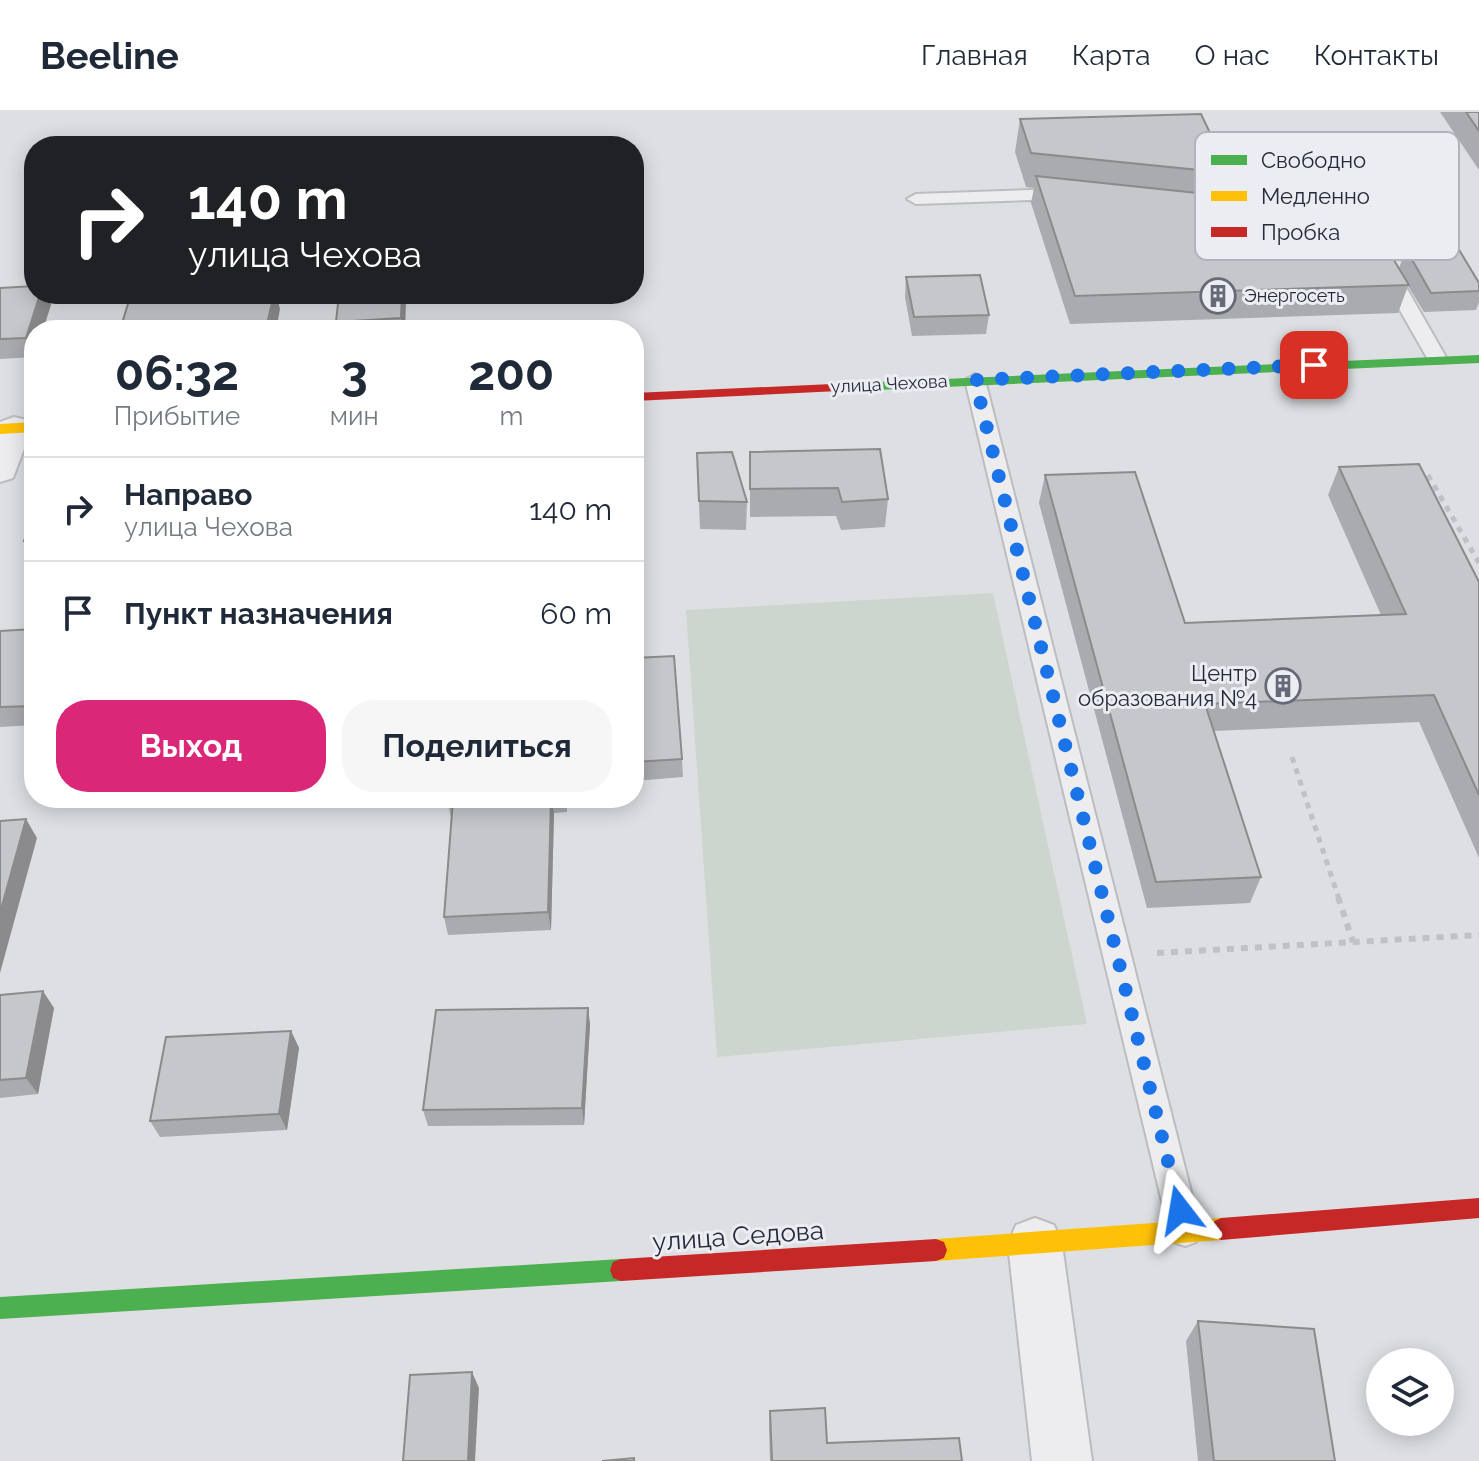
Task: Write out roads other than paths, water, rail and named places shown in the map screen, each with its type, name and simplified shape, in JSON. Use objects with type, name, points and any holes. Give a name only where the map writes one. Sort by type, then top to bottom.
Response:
[{"type":"street","name":"улица Чехова","points":[[644,397],[1479,359]]},
{"type":"street","points":[[0,470],[16,428]]},
{"type":"street","name":"улица Седова","points":[[0,1308],[1035,1244],[1479,1208]]},
{"type":"street","points":[[1035,1244],[1062,1461]]},
{"type":"lane","points":[[916,199],[1030,195],[1078,200]]},
{"type":"lane","points":[[1189,211],[1195,212]]},
{"type":"lane","points":[[1381,260],[1437,359]]},
{"type":"lane","points":[[975,380],[1185,1231]]},
{"type":"place","name":"Энергосеть","points":[[1218,296]]},
{"type":"place","name":"Центр образования №4","points":[[1283,686]]}]
